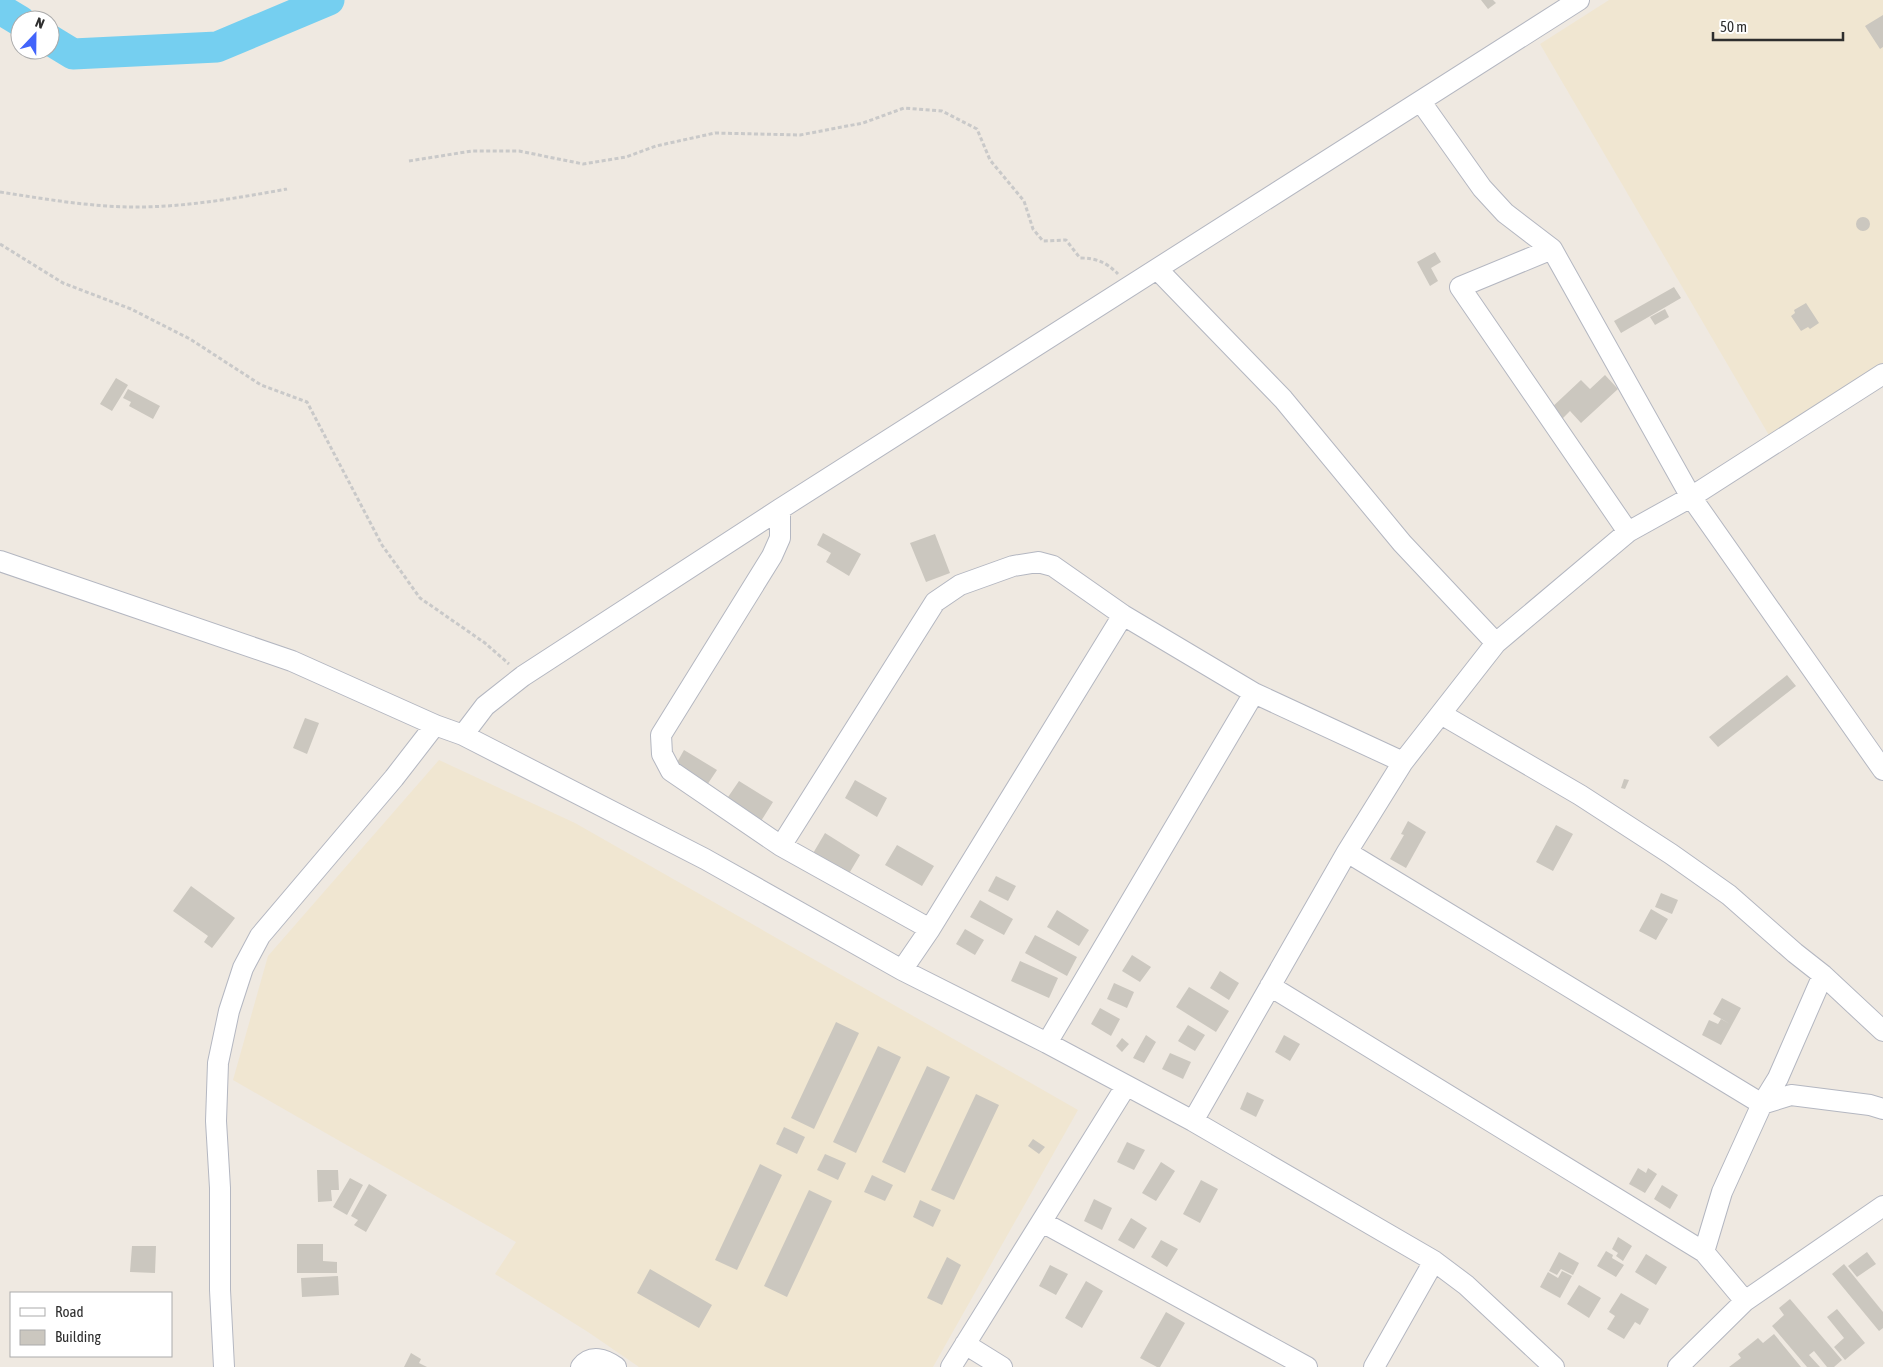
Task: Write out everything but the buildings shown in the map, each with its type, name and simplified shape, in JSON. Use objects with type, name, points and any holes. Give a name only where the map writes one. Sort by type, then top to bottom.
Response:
[{"type":"street","points":[[463,735],[485,706],[523,676],[780,509],[1130,288],[1579,0]]},
{"type":"street","points":[[1420,102],[1482,188],[1505,213],[1552,249],[1691,497],[1883,770]]},
{"type":"street","points":[[1552,249],[1460,288],[1628,532]]},
{"type":"street","points":[[1158,270],[1283,399],[1402,543],[1496,643]]},
{"type":"street","points":[[1193,1121],[1347,852],[1403,762],[1496,643],[1628,532],[1691,497],[1883,374]]},
{"type":"street","points":[[780,509],[780,538],[772,556],[662,735],[662,754],[672,771],[781,846],[930,929]]},
{"type":"street","points":[[0,561],[292,661],[435,725],[463,735],[705,859],[902,970],[1048,1043],[1193,1121],[1434,1261],[1466,1285],[1554,1367]]},
{"type":"street","points":[[781,846],[935,602],[960,584],[1012,566],[1038,562],[1054,566],[1122,615],[1254,693],[1403,762]]},
{"type":"street","points":[[902,970],[930,929],[1122,615]]},
{"type":"street","points":[[1048,1043],[1254,693]]},
{"type":"street","points":[[1441,714],[1580,794],[1729,895],[1823,975],[1883,1032]]},
{"type":"street","points":[[224,1367],[220,1290],[220,1188],[216,1121],[218,1063],[229,1011],[243,968],[260,936],[394,778],[435,725]]},
{"type":"street","points":[[1347,852],[1762,1104],[1791,1095],[1870,1105],[1883,1110]]},
{"type":"street","points":[[1704,1252],[1722,1192],[1762,1104],[1778,1078],[1823,975]]},
{"type":"street","points":[[1270,986],[1704,1252],[1745,1301]]},
{"type":"street","points":[[952,1367],[1126,1086]]},
{"type":"street","points":[[1678,1367],[1745,1301],[1883,1206]]},
{"type":"street","points":[[1042,1222],[1307,1367]]},
{"type":"street","points":[[1374,1367],[1434,1261]]},
{"type":"street","points":[[965,1344],[1002,1367]]},
{"type":"street","points":[[581,1367],[584,1362],[592,1359],[606,1360],[616,1367]]},
{"type":"path","points":[[409,161],[472,151],[518,151],[583,164],[626,157],[656,146],[715,133],[800,135],[863,123],[904,108],[942,111],[977,129],[990,160],[1024,201],[1033,230],[1043,241],[1066,240],[1080,258],[1096,258],[1111,266],[1130,288]]},
{"type":"path","points":[[0,192],[49,200],[136,207],[224,200],[287,189]]},
{"type":"path","points":[[0,244],[63,283],[131,309],[190,339],[260,385],[307,402],[382,545],[420,598],[484,643],[523,676]]},
{"type":"shaded area","points":[[1609,0],[1883,0],[1883,366],[1770,437],[1540,44]]},
{"type":"shaded area","points":[[439,760],[575,823],[1078,1110],[933,1367],[639,1367],[588,1332],[495,1274],[516,1242],[233,1080],[268,956]]},
{"type":"waterway","points":[[60,46],[73,54],[217,47],[329,0]]},
{"type":"waterway","points":[[0,9],[10,15]]}]
